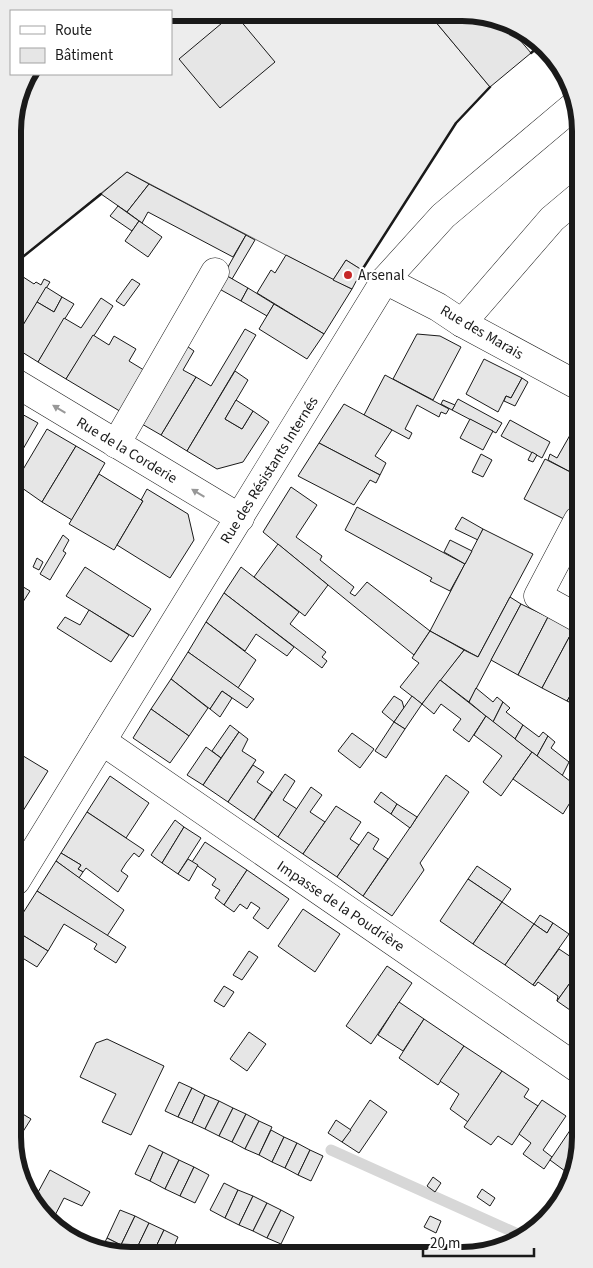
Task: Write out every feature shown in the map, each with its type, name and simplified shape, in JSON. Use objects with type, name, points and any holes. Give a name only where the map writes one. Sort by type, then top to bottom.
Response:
[{"type":"street","name":"Rue des Résistants Internés","points":[[21,873],[386,280],[442,216],[569,110]]},
{"type":"street","points":[[462,323],[552,219],[572,202]]},
{"type":"street","points":[[116,444],[215,272]]},
{"type":"street","name":"Rue des Marais","points":[[386,280],[572,382]]},
{"type":"street","name":"Rue de la Corderie","points":[[21,386],[240,518]]},
{"type":"street","points":[[572,531],[538,596],[572,615]]},
{"type":"street","name":"Impasse de la Poudrière","points":[[102,741],[572,1064]]},
{"type":"shaded area","points":[[172,21],[435,21],[490,87],[456,123],[362,270],[346,260],[333,280],[127,172],[21,258],[21,124],[27,96],[37,75],[172,75]]},
{"type":"building","points":[[224,21],[241,21],[275,62],[220,108],[179,59]]},
{"type":"building","points":[[435,21],[469,21],[497,27],[517,37],[531,53],[490,87]]},
{"type":"building","points":[[127,172],[149,184],[127,212],[101,194]]},
{"type":"building","points":[[149,184],[246,235],[233,257],[148,212],[142,223],[127,212]]},
{"type":"building","points":[[118,206],[139,221],[132,231],[110,216]]},
{"type":"building","points":[[139,221],[162,237],[148,257],[125,241]]},
{"type":"building","points":[[246,235],[255,240],[232,279],[224,274]]},
{"type":"building","points":[[286,255],[352,289],[324,334],[257,293],[271,270],[275,273]]},
{"type":"building","name":"Arsenal","points":[[346,260],[362,270],[352,289],[333,280]]},
{"type":"building","points":[[222,273],[248,288],[241,301],[214,286]]},
{"type":"building","points":[[21,276],[34,284],[36,282],[41,285],[44,279],[50,282],[21,329]]},
{"type":"building","points":[[132,279],[140,284],[124,306],[116,301]]},
{"type":"building","points":[[46,287],[62,297],[54,312],[37,302]]},
{"type":"building","points":[[248,288],[274,304],[267,316],[241,301]]},
{"type":"building","points":[[62,297],[74,304],[38,362],[21,351],[21,328],[37,302],[54,312]]},
{"type":"building","points":[[101,298],[113,306],[66,379],[38,362],[64,318],[81,328]]},
{"type":"building","points":[[274,304],[324,334],[307,359],[259,329]]},
{"type":"building","points":[[245,329],[256,335],[187,451],[161,435],[196,377],[211,386]]},
{"type":"building","points":[[417,334],[440,336],[461,347],[433,400],[393,379]]},
{"type":"building","points":[[93,335],[109,345],[114,336],[136,349],[129,361],[152,375],[128,416],[66,379]]},
{"type":"building","points":[[181,342],[194,351],[183,370],[196,377],[161,435],[135,420]]},
{"type":"building","points":[[484,359],[522,378],[511,398],[506,396],[498,412],[466,394]]},
{"type":"building","points":[[235,371],[248,380],[225,419],[242,429],[253,411],[269,422],[243,462],[217,469],[187,451]]},
{"type":"building","points":[[385,375],[449,409],[446,414],[441,412],[439,417],[417,405],[405,429],[412,433],[409,439],[364,415]]},
{"type":"building","points":[[522,378],[528,382],[515,406],[504,401],[506,396],[511,398]]},
{"type":"building","points":[[458,399],[502,423],[496,433],[452,410]]},
{"type":"building","points":[[236,400],[253,411],[242,429],[225,419]]},
{"type":"building","points":[[443,400],[455,405],[452,410],[441,404]]},
{"type":"building","points":[[344,404],[392,430],[375,456],[386,463],[380,475],[319,443]]},
{"type":"building","points":[[21,414],[38,423],[21,453]]},
{"type":"building","points":[[470,419],[493,431],[483,450],[460,438]]},
{"type":"building","points":[[510,420],[550,442],[542,458],[501,436]]},
{"type":"building","points":[[47,429],[76,446],[42,502],[21,487],[21,473]]},
{"type":"building","points":[[572,432],[572,473],[548,460],[550,454],[557,458]]},
{"type":"building","points":[[319,443],[380,475],[376,483],[370,480],[354,505],[298,476]]},
{"type":"building","points":[[76,446],[105,463],[72,520],[42,502]]},
{"type":"building","points":[[532,452],[537,455],[533,462],[528,460]]},
{"type":"building","points":[[481,454],[492,460],[483,477],[472,472]]},
{"type":"building","points":[[545,459],[572,473],[572,509],[566,520],[524,499]]},
{"type":"building","points":[[99,474],[143,501],[114,550],[69,524]]},
{"type":"building","points":[[291,487],[317,505],[296,537],[322,556],[320,560],[354,587],[350,593],[355,596],[367,582],[430,631],[414,655],[263,532]]},
{"type":"building","points":[[147,489],[188,514],[194,540],[170,578],[117,545],[143,501],[141,500]]},
{"type":"building","points":[[357,507],[465,564],[450,591],[430,581],[432,578],[345,530]]},
{"type":"building","points":[[462,517],[483,529],[478,540],[455,529]]},
{"type":"building","points":[[483,529],[533,554],[478,657],[430,631]]},
{"type":"building","points":[[63,535],[69,540],[63,551],[66,553],[50,580],[40,574]]},
{"type":"building","points":[[450,540],[472,551],[465,564],[444,552]]},
{"type":"building","points":[[278,544],[328,585],[305,616],[254,577]]},
{"type":"building","points":[[37,558],[43,562],[39,570],[33,567]]},
{"type":"building","points":[[85,567],[151,609],[133,637],[66,596]]},
{"type":"building","points":[[241,567],[299,612],[290,624],[326,652],[322,657],[327,661],[322,668],[224,593]]},
{"type":"building","points":[[21,586],[30,591],[21,605]]},
{"type":"building","points":[[224,593],[294,647],[287,656],[256,634],[245,651],[206,622]]},
{"type":"building","points":[[510,597],[521,604],[469,702],[440,680],[464,650],[478,657]]},
{"type":"building","points":[[521,604],[548,617],[518,675],[491,660]]},
{"type":"building","points":[[89,610],[129,635],[111,662],[57,628],[65,617],[80,625]]},
{"type":"building","points":[[548,617],[572,629],[542,688],[518,675]]},
{"type":"building","points":[[206,622],[256,660],[238,688],[188,652]]},
{"type":"building","points":[[430,631],[464,650],[422,704],[400,687],[419,663],[412,658]]},
{"type":"building","points":[[572,632],[572,693],[567,701],[542,688]]},
{"type":"building","points":[[188,652],[254,699],[247,708],[222,691],[210,709],[171,679]]},
{"type":"building","points":[[171,679],[208,708],[189,736],[151,709]]},
{"type":"building","points":[[440,680],[486,716],[469,742],[453,730],[461,719],[441,704],[434,714],[422,704]]},
{"type":"building","points":[[476,688],[493,702],[497,697],[503,702],[493,722],[469,702]]},
{"type":"building","points":[[222,691],[232,698],[220,717],[210,709]]},
{"type":"building","points":[[572,693],[572,704],[567,701]]},
{"type":"building","points":[[394,696],[402,701],[404,708],[394,722],[382,712]]},
{"type":"building","points":[[412,696],[422,704],[405,729],[394,722]]},
{"type":"building","points":[[503,702],[510,708],[506,712],[523,725],[515,739],[493,722]]},
{"type":"building","points":[[151,709],[189,736],[170,763],[133,738]]},
{"type":"building","points":[[486,716],[532,752],[501,796],[483,782],[502,756],[474,735]]},
{"type":"building","points":[[394,722],[405,729],[386,758],[375,751]]},
{"type":"building","points":[[230,725],[239,732],[221,758],[212,751]]},
{"type":"building","points":[[523,725],[539,737],[543,732],[548,736],[537,756],[515,739]]},
{"type":"building","points":[[239,732],[248,739],[242,751],[256,760],[228,802],[203,785]]},
{"type":"building","points":[[352,733],[374,749],[360,768],[338,751]]},
{"type":"building","points":[[548,736],[555,742],[551,748],[569,762],[562,776],[537,756]]},
{"type":"building","points":[[206,747],[221,758],[203,785],[187,775]]},
{"type":"building","points":[[532,752],[572,783],[572,799],[563,814],[513,779]]},
{"type":"building","points":[[21,755],[48,771],[21,814]]},
{"type":"building","points":[[253,765],[264,772],[257,782],[272,792],[254,820],[228,802]]},
{"type":"building","points":[[285,774],[295,781],[283,800],[297,809],[278,837],[254,820]]},
{"type":"building","points":[[446,775],[469,792],[420,863],[424,870],[392,916],[363,896]]},
{"type":"building","points":[[110,776],[149,803],[126,838],[87,812]]},
{"type":"building","points":[[311,787],[322,795],[310,812],[325,822],[303,854],[278,837]]},
{"type":"building","points":[[381,792],[397,804],[391,814],[374,802]]},
{"type":"building","points":[[397,804],[417,817],[410,828],[391,814]]},
{"type":"building","points":[[336,806],[361,822],[350,839],[359,845],[337,877],[303,854]]},
{"type":"building","points":[[87,812],[144,850],[139,857],[134,853],[121,871],[128,876],[118,892],[86,868],[83,872],[78,869],[81,865],[61,853]]},
{"type":"building","points":[[175,820],[184,827],[162,863],[151,855]]},
{"type":"building","points":[[184,827],[201,838],[178,874],[162,863]]},
{"type":"building","points":[[368,832],[379,839],[373,849],[388,859],[363,896],[337,877]]},
{"type":"building","points":[[205,842],[247,870],[224,905],[215,898],[220,890],[212,885],[216,879],[192,862]]},
{"type":"building","points":[[61,853],[81,865],[78,869],[83,872],[79,878],[56,861]]},
{"type":"building","points":[[188,859],[198,865],[189,881],[178,874]]},
{"type":"building","points":[[56,861],[124,910],[107,936],[37,891]]},
{"type":"building","points":[[477,866],[511,889],[502,902],[468,879]]},
{"type":"building","points":[[247,870],[289,899],[268,929],[253,918],[260,908],[251,902],[247,909],[240,904],[234,912],[224,905]]},
{"type":"building","points":[[468,879],[502,902],[473,944],[440,921]]},
{"type":"building","points":[[37,891],[126,947],[116,963],[94,949],[97,944],[64,924],[48,951],[21,934],[21,916]]},
{"type":"building","points":[[502,902],[534,924],[505,965],[473,944]]},
{"type":"building","points":[[303,909],[340,934],[315,972],[278,946]]},
{"type":"building","points":[[540,915],[553,923],[547,933],[534,924]]},
{"type":"building","points":[[553,923],[569,934],[533,985],[505,965],[534,924],[547,933]]},
{"type":"building","points":[[21,934],[48,951],[37,967],[21,957]]},
{"type":"building","points":[[559,949],[572,958],[572,980],[557,1001],[558,996],[538,982],[535,986],[533,985]]},
{"type":"building","points":[[249,951],[258,957],[242,980],[233,975]]},
{"type":"building","points":[[387,966],[412,983],[371,1044],[346,1026]]},
{"type":"building","points":[[572,980],[572,1011],[557,1001]]},
{"type":"building","points":[[224,986],[234,992],[224,1007],[214,1001]]},
{"type":"building","points":[[399,1002],[424,1019],[403,1051],[378,1035]]},
{"type":"building","points":[[424,1019],[464,1046],[438,1085],[399,1058]]},
{"type":"building","points":[[249,1032],[266,1044],[247,1071],[230,1059]]},
{"type":"building","points":[[107,1039],[164,1066],[131,1135],[102,1122],[116,1094],[80,1077],[96,1043]]},
{"type":"building","points":[[464,1046],[502,1071],[468,1122],[450,1109],[459,1094],[440,1081]]},
{"type":"building","points":[[502,1071],[529,1089],[524,1097],[538,1106],[512,1145],[498,1136],[491,1145],[464,1127]]},
{"type":"building","points":[[179,1082],[192,1088],[178,1117],[165,1111]]},
{"type":"building","points":[[192,1088],[205,1095],[192,1123],[178,1117]]},
{"type":"building","points":[[205,1095],[219,1101],[205,1129],[192,1123]]},
{"type":"building","points":[[370,1100],[387,1112],[359,1153],[342,1142]]},
{"type":"building","points":[[542,1100],[566,1116],[543,1150],[552,1157],[544,1169],[523,1154],[531,1143],[519,1134]]},
{"type":"building","points":[[219,1101],[233,1108],[219,1136],[205,1129]]},
{"type":"building","points":[[233,1108],[246,1114],[232,1142],[219,1136]]},
{"type":"building","points":[[21,1113],[31,1119],[21,1135]]},
{"type":"building","points":[[246,1114],[259,1121],[245,1149],[232,1142]]},
{"type":"building","points":[[336,1120],[351,1130],[342,1142],[328,1133]]},
{"type":"building","points":[[259,1121],[272,1127],[259,1155],[245,1149]]},
{"type":"building","points":[[572,1127],[572,1144],[566,1172],[550,1160]]},
{"type":"building","points":[[271,1130],[284,1137],[272,1162],[259,1155]]},
{"type":"building","points":[[284,1137],[297,1143],[285,1168],[272,1162]]},
{"type":"building","points":[[297,1143],[310,1150],[298,1175],[285,1168]]},
{"type":"building","points":[[149,1145],[163,1152],[150,1181],[135,1174]]},
{"type":"building","points":[[310,1150],[323,1156],[311,1181],[298,1175]]},
{"type":"building","points":[[163,1152],[179,1160],[165,1189],[150,1181]]},
{"type":"building","points":[[179,1160],[194,1167],[180,1196],[165,1189]]},
{"type":"building","points":[[194,1167],[209,1175],[195,1203],[180,1196]]},
{"type":"building","points":[[50,1170],[90,1192],[82,1206],[64,1198],[55,1216],[37,1194]]},
{"type":"building","points":[[433,1177],[441,1183],[435,1192],[427,1186]]},
{"type":"building","points":[[224,1183],[238,1190],[225,1218],[210,1210]]},
{"type":"building","points":[[482,1189],[495,1198],[490,1206],[477,1197]]},
{"type":"building","points":[[238,1190],[253,1196],[239,1225],[225,1218]]},
{"type":"building","points":[[253,1196],[267,1203],[253,1231],[239,1225]]},
{"type":"building","points":[[267,1203],[281,1210],[267,1238],[253,1231]]},
{"type":"building","points":[[120,1210],[135,1216],[121,1245],[107,1238]]},
{"type":"building","points":[[281,1210],[294,1217],[281,1244],[267,1238]]},
{"type":"building","points":[[135,1216],[149,1223],[137,1247],[125,1247],[121,1245]]},
{"type":"building","points":[[430,1216],[441,1221],[436,1233],[424,1227]]},
{"type":"building","points":[[149,1223],[164,1230],[156,1247],[137,1247]]},
{"type":"building","points":[[164,1230],[178,1237],[174,1247],[156,1247]]},
{"type":"building","points":[[107,1238],[121,1245],[120,1246],[104,1243]]},
{"type":"waterway","points":[[331,1150],[515,1233]]},
{"type":"wall","points":[[531,53],[535,50]]},
{"type":"wall","points":[[362,270],[456,123],[490,87]]},
{"type":"wall","points":[[21,258],[101,194]]},
{"type":"place","name":"Arsenal","points":[[348,275]]}]
